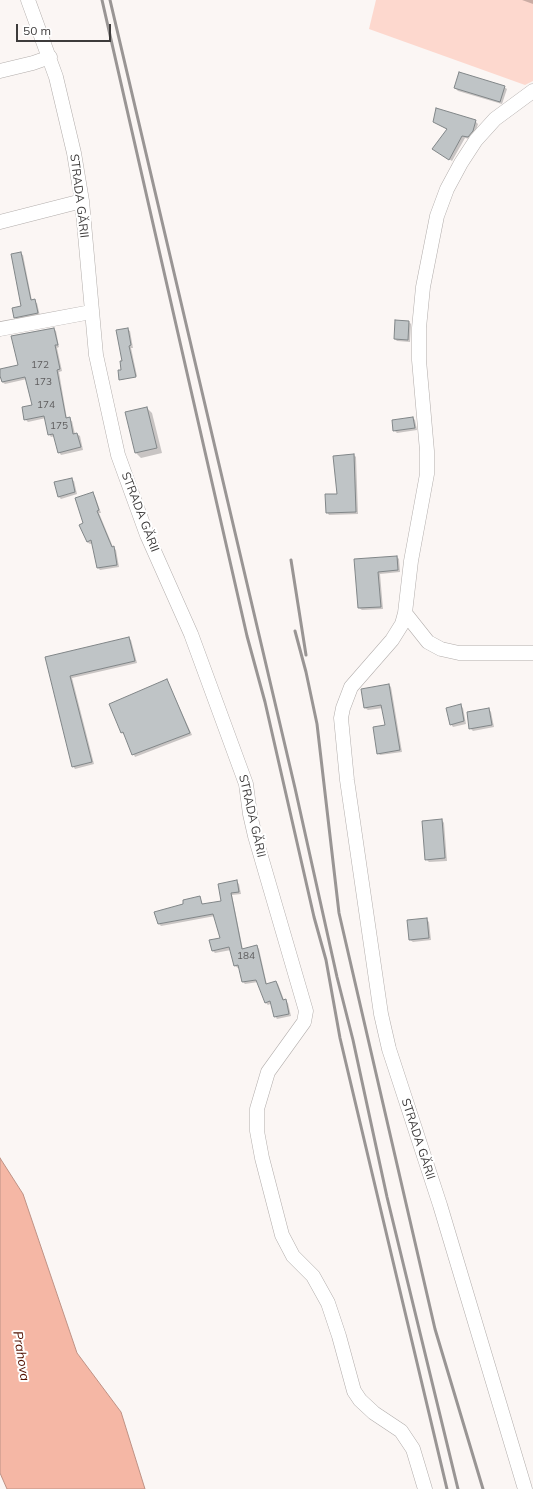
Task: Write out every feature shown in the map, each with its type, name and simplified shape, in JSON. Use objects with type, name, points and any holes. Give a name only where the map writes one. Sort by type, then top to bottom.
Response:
[{"type":"street","name":"STRADA GĂRII","points":[[28,0],[50,57],[74,153],[82,200],[96,355],[118,455],[147,535],[191,634],[246,784],[255,836],[306,1011],[304,1022],[268,1072],[257,1108],[257,1131],[262,1158],[282,1235],[293,1256],[313,1276],[328,1303],[354,1390],[360,1400],[374,1413],[401,1431],[413,1449],[425,1489]]},
{"type":"street","points":[[0,71],[33,64],[50,57]]},
{"type":"street","name":"STRADA GĂRII","points":[[525,1489],[440,1205],[389,1049],[381,1014],[347,780],[341,718],[346,697],[356,680],[395,637],[402,624],[405,613],[411,561],[426,474],[427,451],[419,360],[419,328],[423,287],[437,216],[447,189],[476,140],[495,119],[518,100],[533,91]]},
{"type":"street","points":[[0,222],[82,200]]},
{"type":"street","points":[[0,329],[91,312]]},
{"type":"street","points":[[405,613],[428,642],[442,650],[459,653],[533,653]]},
{"type":"shaded area","points":[[376,0],[533,0],[533,81],[525,85],[369,29]]},
{"type":"water","name":"Prahova","points":[[0,1158],[23,1194],[77,1353],[121,1412],[145,1489],[7,1489],[0,1473]]},
{"type":"building","points":[[459,72],[505,86],[500,102],[454,88]]},
{"type":"building","points":[[436,108],[476,120],[473,131],[468,137],[462,136],[449,160],[432,149],[447,129],[433,122]]},
{"type":"building","points":[[21,252],[31,300],[35,299],[38,313],[14,318],[12,308],[21,306],[11,254]]},
{"type":"building","points":[[395,320],[409,321],[408,340],[394,339]]},
{"type":"building","points":[[54,328],[58,345],[55,345],[60,369],[57,370],[66,418],[70,417],[73,434],[77,433],[81,447],[58,453],[53,434],[48,435],[44,416],[24,420],[22,407],[32,405],[25,377],[2,382],[0,376],[0,369],[18,365],[11,336]]},
{"type":"building","points":[[128,328],[131,345],[129,346],[136,377],[119,380],[118,370],[121,370],[120,361],[122,361],[116,330]]},
{"type":"building","points":[[147,407],[157,448],[135,453],[125,412]]},
{"type":"building","points":[[413,417],[415,428],[393,431],[392,420]]},
{"type":"building","points":[[354,454],[356,512],[326,513],[325,494],[337,494],[333,456]]},
{"type":"building","points":[[72,478],[75,492],[58,497],[54,482]]},
{"type":"building","points":[[93,492],[99,510],[97,511],[112,547],[114,546],[117,565],[97,568],[91,540],[87,542],[79,525],[83,523],[75,498]]},
{"type":"building","points":[[397,556],[398,570],[378,572],[381,607],[358,608],[354,559]]},
{"type":"building","points":[[129,637],[135,661],[70,676],[92,762],[72,767],[45,657]]},
{"type":"building","points":[[167,679],[190,733],[132,755],[123,732],[121,733],[109,704]]},
{"type":"building","points":[[389,684],[400,750],[377,754],[373,727],[385,725],[381,705],[364,708],[361,689]]},
{"type":"building","points":[[461,704],[464,721],[450,725],[446,708]]},
{"type":"building","points":[[489,708],[492,725],[469,729],[467,712]]},
{"type":"building","points":[[442,819],[445,858],[425,860],[422,821]]},
{"type":"building","points":[[237,880],[239,892],[231,893],[242,949],[257,945],[266,984],[276,981],[283,1000],[286,999],[289,1014],[274,1017],[270,1001],[265,1003],[256,980],[242,982],[238,965],[234,966],[229,947],[212,951],[209,940],[220,938],[213,914],[158,924],[154,912],[183,904],[183,900],[200,896],[202,904],[221,901],[218,884]]},
{"type":"building","points":[[427,918],[429,938],[409,940],[407,920]]},
{"type":"railway","points":[[102,0],[247,636],[265,702],[314,917],[326,960],[340,1038],[447,1489]]},
{"type":"railway","points":[[110,0],[295,788],[337,977],[353,1040],[387,1197],[458,1489]]},
{"type":"railway","points":[[291,560],[306,655]]},
{"type":"railway","points":[[295,631],[306,672],[317,724],[339,913],[435,1329],[483,1489]]}]
